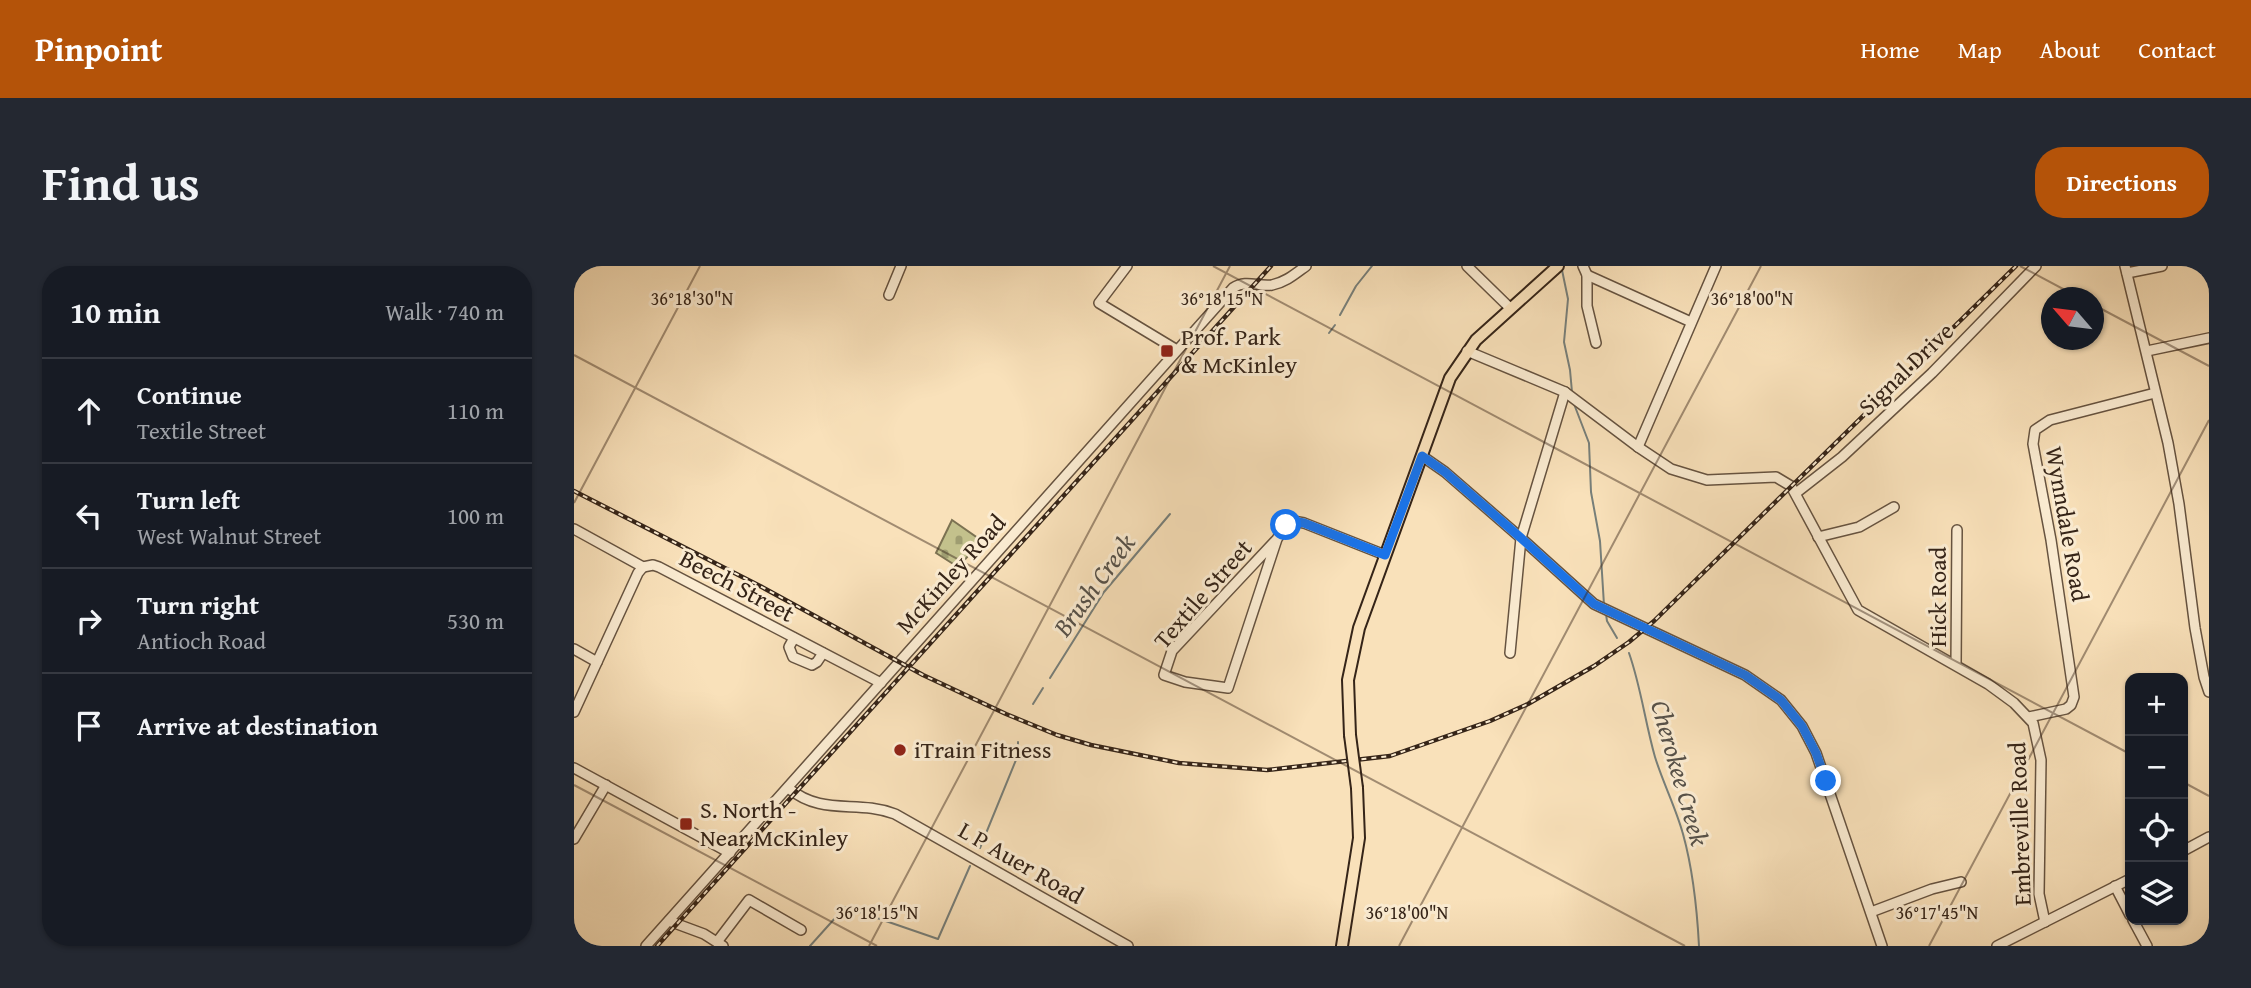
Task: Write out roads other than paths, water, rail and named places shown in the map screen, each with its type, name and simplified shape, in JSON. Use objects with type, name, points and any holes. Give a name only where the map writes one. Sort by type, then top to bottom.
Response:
[{"type":"main road","points":[[1342,946],[1359,838],[1357,788],[1347,705],[1351,660],[1359,628],[1450,378],[1467,351],[1557,267]]},
{"type":"street","points":[[889,295],[901,266]]},
{"type":"street","points":[[1127,266],[1099,303],[1177,350]]},
{"type":"street","name":"McKinley Road","points":[[646,946],[1238,285],[1273,285],[1285,281],[1306,266]]},
{"type":"street","points":[[1467,266],[1510,308]]},
{"type":"street","name":"Signal Drive","points":[[1796,493],[1826,470],[1932,373],[2036,266]]},
{"type":"street","points":[[2162,266],[2126,270],[2170,455],[2195,628],[2209,692]]},
{"type":"street","points":[[1638,447],[1712,267]]},
{"type":"street","points":[[1596,343],[1587,306],[1585,270],[1691,322]]},
{"type":"street","points":[[2147,351],[2209,338]]},
{"type":"street","points":[[1467,351],[1569,394],[1671,469],[1707,480],[1776,477],[1791,486],[1796,493]]},
{"type":"street","name":"Wynndale Road","points":[[2029,717],[2066,709],[2074,697],[2033,444],[2035,430],[2050,420],[2155,393]]},
{"type":"street","points":[[1510,653],[1521,538],[1569,394]]},
{"type":"street","points":[[1422,456],[1445,472],[1594,604],[1745,675],[1781,700],[1802,726],[1816,753],[1882,946]]},
{"type":"street","name":"Embreville Road","points":[[1796,493],[1858,610],[1988,684],[2029,717],[2037,733],[2040,760],[2039,894],[2045,922]]},
{"type":"street","points":[[1818,537],[1859,527],[1894,507]]},
{"type":"street","name":"Textile Street","points":[[1277,539],[1228,688],[1185,682],[1164,675],[1172,651],[1277,539],[1286,525],[1293,521],[1385,555]]},
{"type":"street","name":"Beech Street","points":[[574,529],[643,567],[659,567],[881,683]]},
{"type":"street","name":"Hick Road","points":[[1956,664],[1957,530]]},
{"type":"street","points":[[574,712],[643,567]]},
{"type":"street","points":[[794,638],[789,647],[793,657],[812,665],[823,653]]},
{"type":"street","points":[[574,649],[597,662]]},
{"type":"street","points":[[574,768],[730,853]]},
{"type":"street","points":[[574,839],[606,786]]},
{"type":"street","name":"L P Auer Road","points":[[788,788],[808,801],[824,806],[881,809],[895,814],[1128,946]]},
{"type":"street","points":[[2188,848],[2209,837]]},
{"type":"street","points":[[1997,946],[2125,881]]},
{"type":"street","points":[[1871,912],[1931,889],[1961,882]]},
{"type":"street","points":[[2115,886],[2125,905]]},
{"type":"street","points":[[669,921],[720,944],[749,900],[801,930]]},
{"type":"street","points":[[2136,925],[2147,946]]},
{"type":"waterway","name":"Brush Creek","points":[[1340,315],[1356,286],[1372,266]]},
{"type":"waterway","name":"Cherokee Creek","points":[[1562,270],[1568,299],[1564,342],[1572,392]]},
{"type":"waterway","name":"Brush Creek","points":[[1329,333],[1335,325]]},
{"type":"waterway","name":"Cherokee Creek","points":[[1574,404],[1589,443],[1591,492],[1600,541],[1604,605]]},
{"type":"waterway","name":"Brush Creek","points":[[1050,678],[1104,592],[1170,514]]},
{"type":"waterway","name":"Cherokee Creek","points":[[1606,614],[1617,638]]},
{"type":"waterway","name":"Cherokee Creek","points":[[1629,653],[1655,757],[1677,815],[1686,848],[1694,889],[1699,946]]},
{"type":"waterway","name":"Brush Creek","points":[[1033,704],[1043,688]]},
{"type":"waterway","name":"Brush Creek","points":[[980,848],[1018,755],[1018,742]]},
{"type":"waterway","name":"Brush Creek","points":[[810,946],[845,907],[938,939],[970,866]]},
{"type":"railway","points":[[657,946],[1271,266]]},
{"type":"railway","points":[[574,491],[760,586],[923,675],[1057,735],[1091,745],[1179,763],[1267,770],[1390,756],[1490,721],[1528,704],[1594,666],[1629,642],[1654,621],[2016,266]]},
{"type":"place","name":"Prof. Park & McKinley","points":[[1167,351]]},
{"type":"place","name":"iTrain Fitness","points":[[900,750]]},
{"type":"place","name":"S. North - Near McKinley","points":[[686,824]]}]
